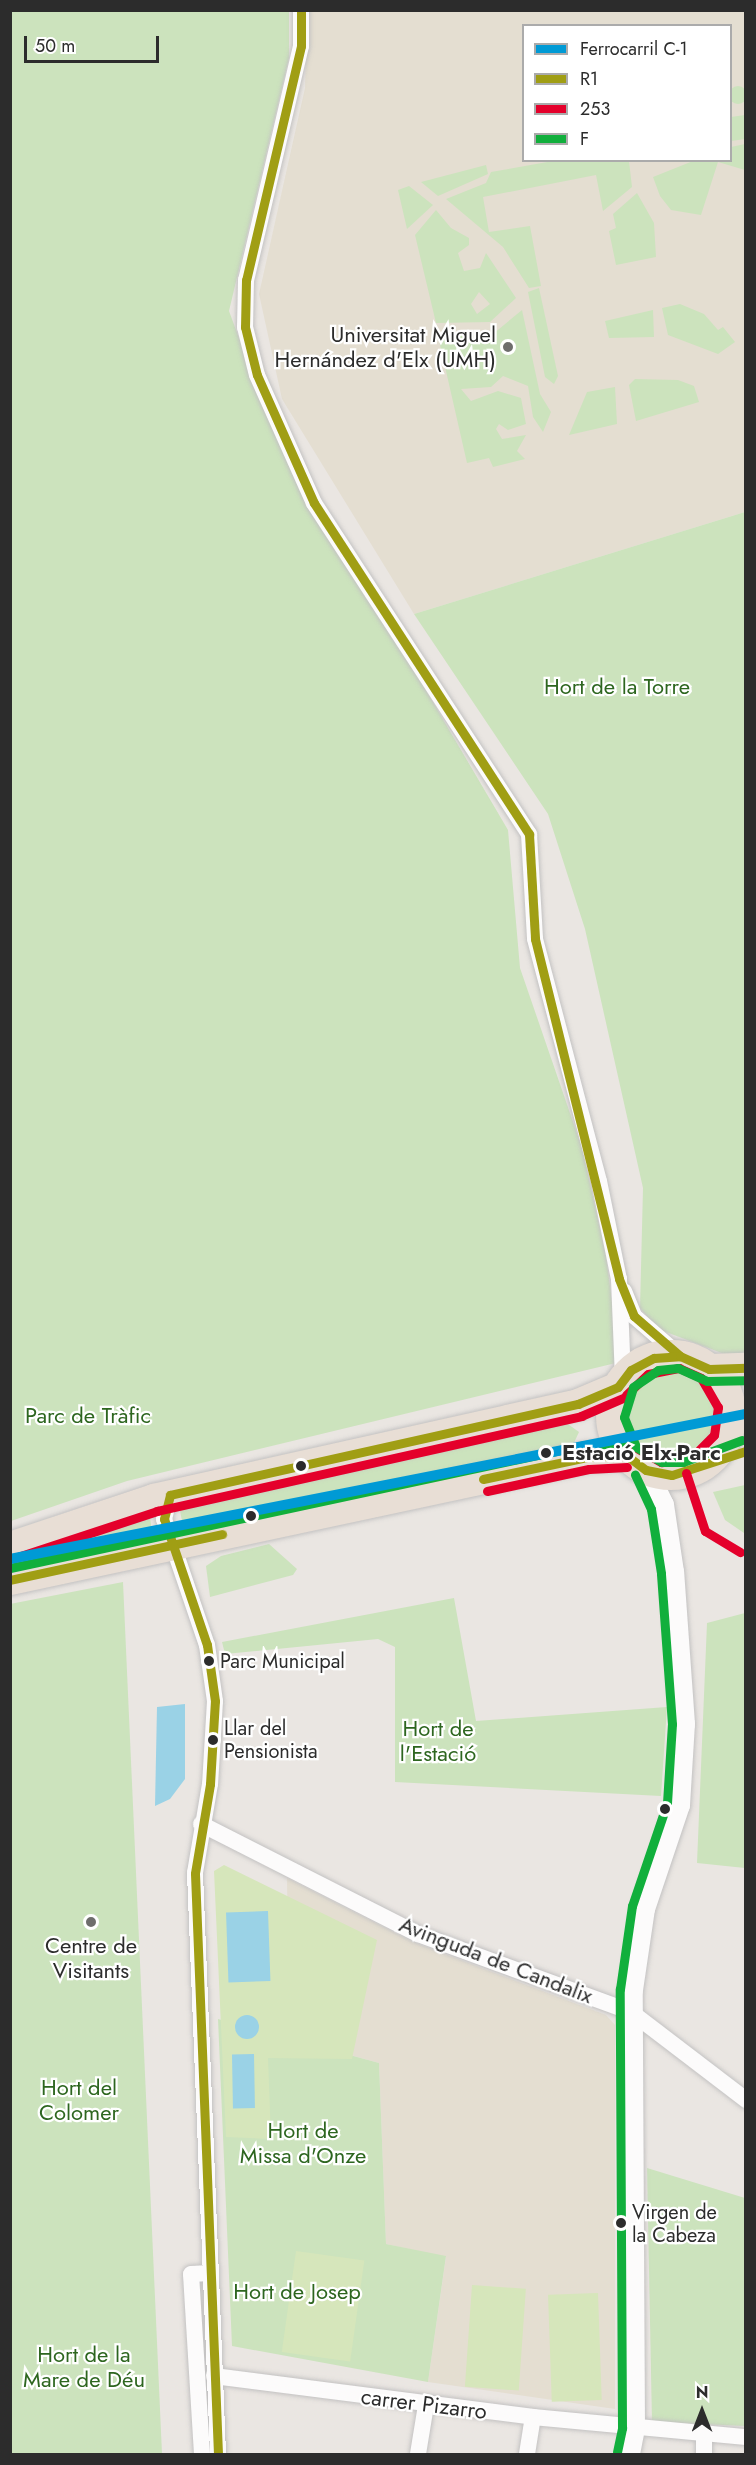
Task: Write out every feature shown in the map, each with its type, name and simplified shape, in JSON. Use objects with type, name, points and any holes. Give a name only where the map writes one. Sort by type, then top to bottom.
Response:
[{"type":"highway","points":[[10,1547],[170,1495],[578,1404],[620,1383],[642,1363],[680,1356],[709,1369],[743,1368]]},
{"type":"highway","points":[[10,1580],[587,1457],[636,1463],[672,1475],[697,1469],[716,1455],[737,1430],[726,1392],[709,1369]]},
{"type":"highway","points":[[620,1383],[611,1417],[636,1463]]},
{"type":"street","points":[[300,10],[301,46],[246,279],[245,327],[255,365],[314,503],[529,834],[535,939],[599,1181],[619,1279],[634,1316],[680,1356]]},
{"type":"street","points":[[619,1279],[620,1383]]},
{"type":"street","points":[[628,2454],[634,2429],[631,2012],[644,1909],[679,1805],[684,1724],[673,1572],[663,1505],[636,1463]]},
{"type":"street","points":[[170,1495],[164,1508],[170,1545],[189,1588],[207,1645],[215,1701],[215,1744],[195,1873],[218,2454]]},
{"type":"street","points":[[189,1588],[191,1554],[204,1538]]},
{"type":"street","name":"Avinguda de Candalix","points":[[201,1824],[418,1934],[631,2012],[746,2100]]},
{"type":"street","points":[[202,2454],[191,2274],[210,2273]]},
{"type":"street","name":"carrer Pizarro","points":[[214,2376],[426,2405],[634,2429],[746,2437]]},
{"type":"street","points":[[418,2454],[426,2405]]},
{"type":"street","points":[[527,2454],[533,2417]]},
{"type":"street","points":[[704,2435],[704,2454]]},
{"type":"shaded area","name":"Universitat Miguel Hernández d'Elx (UMH)","points":[[307,11],[745,11],[745,512],[414,614],[282,399],[259,294],[305,88]]},
{"type":"shaded area","points":[[287,1878],[413,1942],[606,2015],[615,2025],[615,2409],[428,2382],[446,2257],[386,2244],[379,2063],[289,2038]]},
{"type":"green space","name":"Parc de Tràfic","points":[[11,11],[289,11],[289,58],[229,311],[273,430],[508,830],[520,968],[582,1148],[606,1256],[620,1362],[127,1481],[11,1521]]},
{"type":"green space","points":[[735,87],[741,87],[746,92],[746,98],[741,103],[732,101],[732,89]]},
{"type":"green space","points":[[745,115],[745,139],[732,141],[732,117]]},
{"type":"green space","points":[[745,144],[745,170],[718,162],[732,162],[732,147]]},
{"type":"green space","points":[[547,162],[629,162],[632,187],[603,211],[596,175],[483,197],[489,232],[530,226],[541,286],[529,288],[503,247],[446,199],[486,183],[491,172]]},
{"type":"green space","points":[[690,162],[718,162],[701,215],[671,210],[660,196],[653,177]]},
{"type":"green space","points":[[486,165],[488,174],[438,196],[421,182]]},
{"type":"green space","points":[[409,186],[433,205],[407,229],[398,190]]},
{"type":"green space","points":[[637,193],[654,223],[656,257],[616,265],[609,231],[616,228],[613,214]]},
{"type":"green space","points":[[436,210],[451,228],[469,238],[469,245],[458,253],[464,271],[480,268],[486,253],[516,298],[490,322],[436,323],[415,235]],"holes":[[[479,292],[490,304],[477,314],[471,304]]]},
{"type":"green space","points":[[539,288],[558,376],[554,384],[545,377],[528,292]]},
{"type":"green space","points":[[680,304],[704,314],[718,330],[723,327],[735,342],[718,354],[668,335],[662,308]]},
{"type":"green space","points":[[522,310],[540,394],[551,412],[543,432],[533,417],[528,386],[503,376],[491,387],[461,389],[471,401],[498,391],[521,398],[526,424],[508,430],[499,424],[496,429],[502,439],[526,435],[517,451],[525,459],[493,467],[489,458],[467,463],[438,336],[493,334]]},
{"type":"green space","points":[[653,310],[654,337],[609,338],[605,321]]},
{"type":"green space","points":[[635,379],[678,380],[694,386],[699,402],[636,421],[629,385]]},
{"type":"green space","points":[[615,387],[617,424],[569,435],[587,392]]},
{"type":"green space","name":"Hort de la Torre","points":[[745,512],[746,1351],[735,1358],[658,1329],[640,1308],[643,1188],[585,929],[548,814],[414,614]]},
{"type":"green space","points":[[669,1369],[686,1373],[701,1382],[710,1397],[714,1414],[710,1431],[701,1446],[686,1455],[669,1459],[652,1455],[637,1446],[628,1431],[624,1414],[628,1397],[637,1382],[652,1373]]},
{"type":"green space","points":[[565,1422],[579,1432],[573,1445],[188,1527],[182,1521],[180,1511],[186,1503]]},
{"type":"green space","points":[[745,1485],[746,1532],[744,1533],[725,1520],[713,1492]]},
{"type":"green space","points":[[149,1510],[153,1539],[11,1569],[10,1556]]},
{"type":"green space","points":[[269,1544],[297,1569],[293,1575],[210,1597],[206,1566],[221,1556]]},
{"type":"green space","name":"Hort del Colomer","points":[[123,1582],[162,2454],[11,2454],[10,1604]]},
{"type":"green space","name":"Hort de l'Estació","points":[[454,1598],[476,1721],[667,1707],[661,1796],[395,1782],[395,1647],[378,1639],[225,1654],[222,1642]]},
{"type":"green space","points":[[746,1613],[745,1868],[697,1863],[707,1623]]},
{"type":"green space","points":[[224,1865],[377,1940],[352,2059],[268,2058],[271,2139],[226,2137],[214,1871]]},
{"type":"green space","points":[[218,2019],[379,2063],[386,2244],[446,2256],[428,2382],[232,2346]]},
{"type":"green space","points":[[647,2168],[745,2198],[745,2426],[652,2422]]},
{"type":"green space","name":"Hort de Josep","points":[[296,2251],[364,2261],[350,2362],[282,2352]]},
{"type":"green space","points":[[472,2285],[526,2289],[519,2391],[465,2387]]},
{"type":"green space","points":[[598,2293],[602,2400],[552,2402],[548,2295]]},
{"type":"water","points":[[185,1704],[185,1779],[170,1799],[155,1806],[157,1707]]},
{"type":"water","points":[[268,1911],[270,1981],[228,1982],[226,1912]]},
{"type":"water","points":[[247,2015],[252,2016],[258,2022],[258,2032],[252,2038],[247,2039],[242,2038],[236,2032],[235,2027],[236,2022],[242,2016]]},
{"type":"water","points":[[232,2054],[254,2054],[255,2108],[233,2108]]},
{"type":"rail line","name":"C-1","points":[[10,1559],[746,1414]]},
{"type":"transit line","name":"R1","points":[[301,10],[301,46],[246,280],[245,327],[257,375],[314,503],[529,834],[535,939],[619,1279],[634,1316],[680,1356]]},
{"type":"transit line","name":"R1","points":[[218,2454],[195,1873],[210,1784],[215,1701],[207,1645],[164,1519],[170,1495],[578,1404],[618,1387],[631,1370],[654,1358],[680,1356],[709,1369],[746,1368]]},
{"type":"transit line","name":"F","points":[[742,1440],[683,1462],[662,1462],[636,1447],[624,1417],[633,1387],[658,1370],[678,1368],[707,1381],[746,1380]]},
{"type":"transit line","name":"253","points":[[626,1395],[648,1374],[679,1368],[701,1378],[718,1407],[714,1435],[691,1458],[661,1462],[632,1445]]},
{"type":"transit line","name":"253","points":[[14,1558],[157,1511],[581,1416],[623,1398]]},
{"type":"transit line","name":"F","points":[[10,1568],[584,1445],[625,1443]]},
{"type":"transit line","name":"R1","points":[[483,1479],[587,1457],[626,1455],[646,1470],[672,1475],[746,1451]]},
{"type":"transit line","name":"253","points":[[487,1491],[589,1469],[627,1467]]},
{"type":"transit line","name":"253","points":[[686,1473],[705,1531],[740,1552]]},
{"type":"transit line","name":"F","points":[[617,2452],[622,2428],[620,1989],[632,1906],[667,1803],[672,1724],[661,1573],[651,1509],[635,1475]]},
{"type":"transit line","name":"R1","points":[[10,1580],[222,1534]]},
{"type":"place","name":"Universitat Miguel Hernández d'Elx (UMH)","points":[[508,347]]},
{"type":"place","name":"Estació Elx-Parc","points":[[546,1453]]},
{"type":"place","name":"Parc Municipal","points":[[209,1661]]},
{"type":"place","name":"Llar del Pensionista","points":[[213,1740]]},
{"type":"place","name":"Centre de Visitants","points":[[91,1922]]},
{"type":"place","name":"Virgen de la Cabeza","points":[[621,2223]]},
{"type":"park label","name":"Hort de Missa d'Onze","points":[[303,2142]]},
{"type":"park label","name":"Hort de la Mare de Déu","points":[[84,2366]]}]
